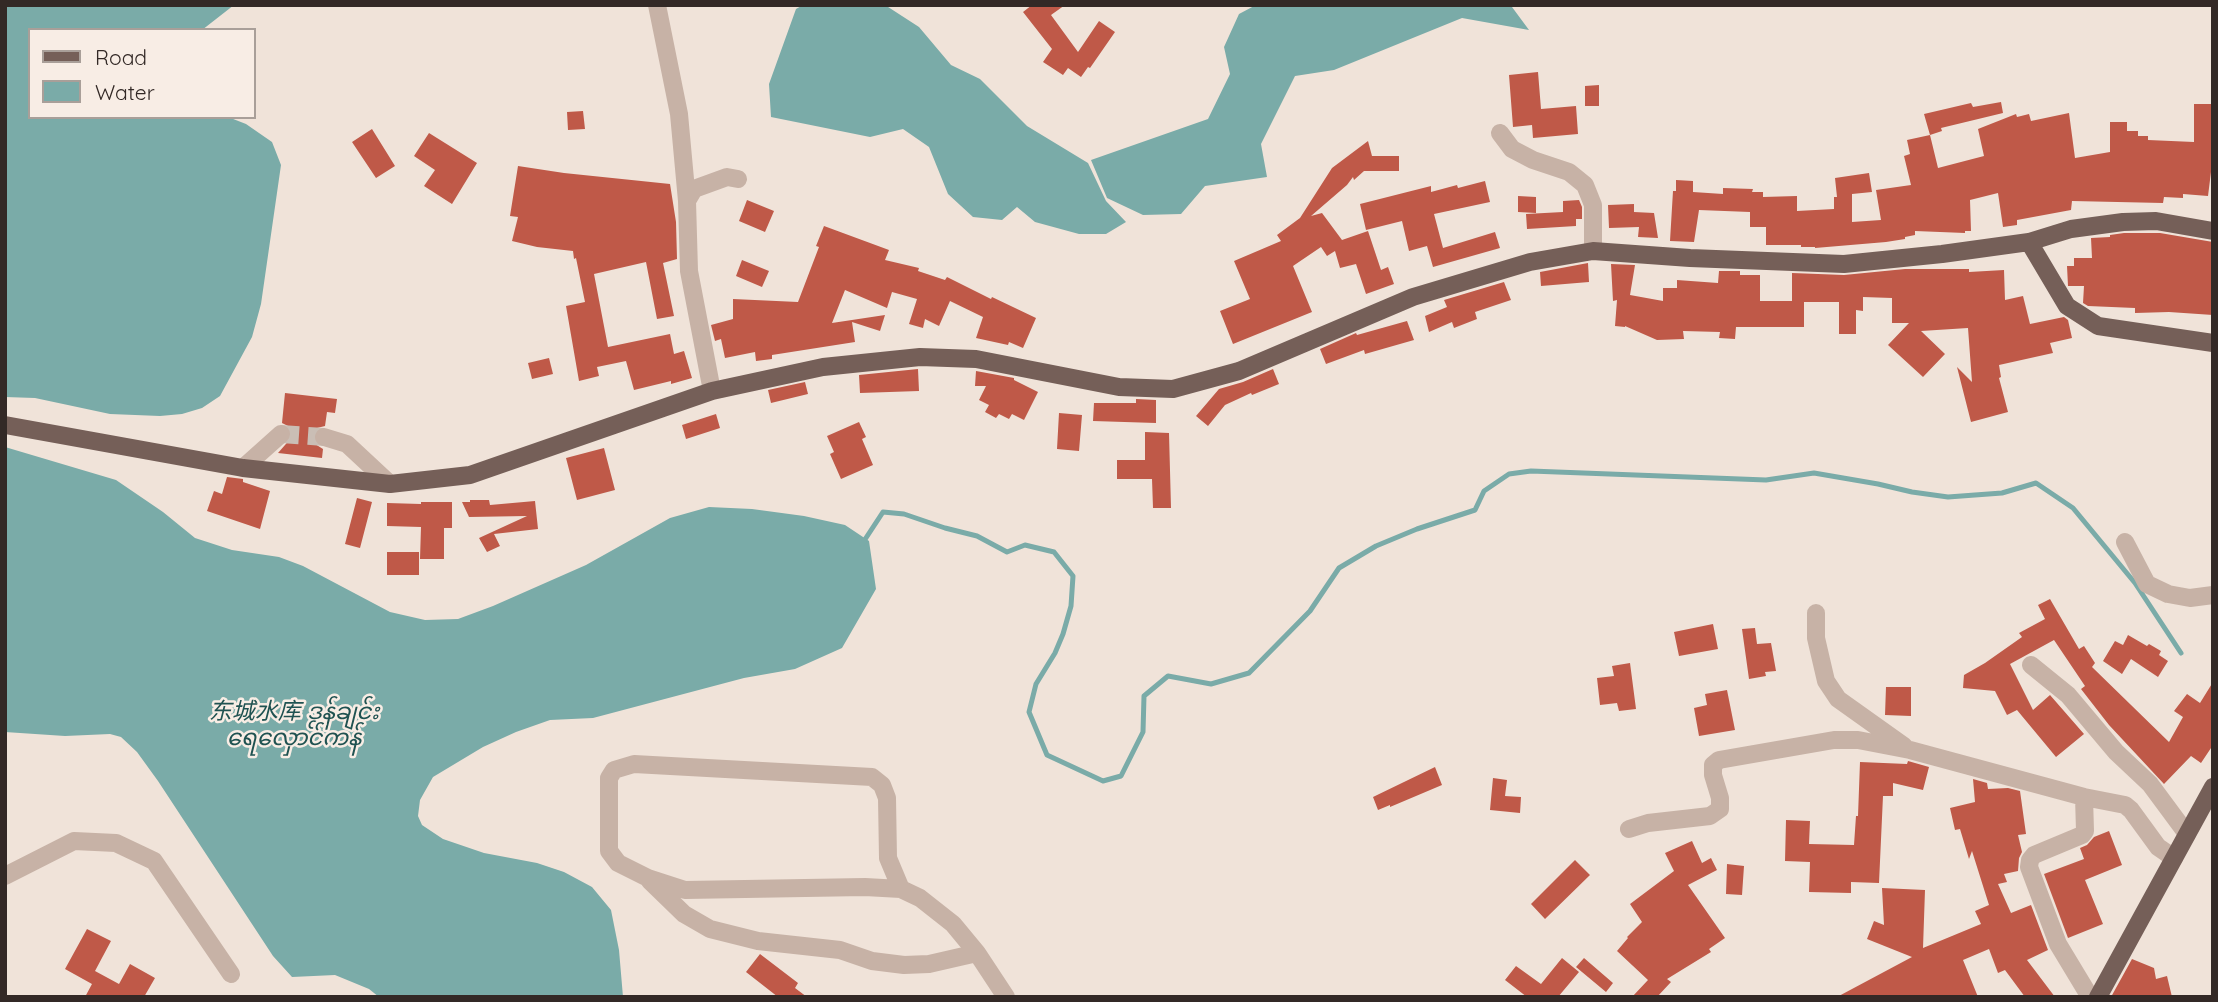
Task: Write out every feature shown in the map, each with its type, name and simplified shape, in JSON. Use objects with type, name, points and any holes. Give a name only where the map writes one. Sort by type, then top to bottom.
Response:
[{"type":"main road","points":[[12,426],[243,468],[390,484],[470,475],[712,391],[823,367],[920,357],[976,359],[1119,387],[1173,389],[1239,372],[1413,298],[1530,262],[1593,251],[1844,264],[2029,242],[2071,229],[2123,222],[2156,221],[2213,231]]},
{"type":"main road","points":[[2029,242],[2067,306],[2098,327],[2213,343]]},
{"type":"main road","points":[[2098,997],[2213,787]]},
{"type":"street","points":[[657,5],[679,114],[687,201],[688,271],[712,391]]},
{"type":"street","points":[[1500,132],[1512,149],[1533,160],[1569,172],[1585,185],[1593,205],[1593,251]]},
{"type":"street","points":[[687,201],[694,189],[727,177],[738,179]]},
{"type":"street","points":[[243,468],[281,434]]},
{"type":"street","points":[[324,437],[347,444],[390,484]]},
{"type":"street","points":[[2125,542],[2147,584],[2168,594],[2190,598],[2213,595]]},
{"type":"street","points":[[1816,613],[1816,638],[1826,681],[1838,699],[1910,750]]},
{"type":"street","points":[[2031,665],[2068,695],[2116,752],[2150,783],[2187,835]]},
{"type":"street","points":[[1629,829],[1648,823],[1710,816],[1720,809],[1720,798],[1713,775],[1713,765],[1719,760],[1834,740],[1858,740],[1910,750],[2084,797],[2125,805],[2158,847],[2174,858]]},
{"type":"street","points":[[901,889],[888,858],[887,798],[882,785],[872,777],[634,764],[614,770],[609,778],[610,851],[618,863],[648,878],[685,890],[865,887],[901,889],[920,898],[953,924],[977,953],[1006,997]]},
{"type":"street","points":[[2084,797],[2085,831],[2082,835],[2034,855],[2029,867],[2058,944],[2090,997]]},
{"type":"street","points":[[5,876],[74,841],[116,843],[153,861],[231,974]]},
{"type":"street","points":[[648,878],[684,914],[710,929],[758,941],[840,950],[872,961],[904,965],[929,964],[977,953]]},
{"type":"water","points":[[5,5],[234,5],[205,28],[28,28],[28,119],[233,119],[246,124],[272,142],[281,165],[261,304],[252,337],[220,396],[202,408],[182,414],[160,416],[110,414],[35,398],[5,397]]},
{"type":"water","points":[[803,5],[885,5],[919,27],[951,65],[980,79],[1027,126],[1088,163],[1106,201],[1126,222],[1106,234],[1079,234],[1035,222],[1017,207],[1002,220],[973,217],[948,194],[929,147],[903,129],[870,137],[771,117],[769,84],[796,9]]},
{"type":"water","points":[[1256,5],[1507,5],[1512,7],[1529,30],[1462,18],[1334,70],[1295,76],[1261,144],[1267,177],[1205,186],[1181,214],[1143,215],[1107,198],[1091,160],[1208,119],[1230,74],[1224,47],[1239,14]]},
{"type":"water","name":"东城水库 ဒွန်ချင်း ရေလှောင်ကန်","points":[[5,447],[116,480],[195,538],[232,550],[279,557],[303,566],[390,612],[425,620],[458,619],[493,606],[586,565],[670,518],[709,507],[752,509],[845,525],[869,541],[876,589],[842,648],[795,669],[744,678],[593,718],[550,720],[483,747],[433,777],[420,800],[418,816],[422,825],[443,839],[484,853],[537,863],[564,872],[592,887],[611,910],[619,950],[623,997],[379,997],[369,989],[335,975],[292,977],[273,956],[158,781],[137,752],[121,737],[110,734],[65,736],[5,732]]},
{"type":"building","points":[[1032,5],[1065,5],[1051,15],[1078,52],[1099,21],[1115,32],[1081,77],[1068,68],[1063,75],[1043,62],[1052,49],[1023,12]]},
{"type":"building","points":[[1538,72],[1541,109],[1576,106],[1578,134],[1533,138],[1532,125],[1513,127],[1509,75]]},
{"type":"building","points":[[1599,85],[1599,106],[1585,106],[1585,86]]},
{"type":"building","points":[[2001,102],[2003,113],[1941,128],[1942,131],[1930,135],[1924,114],[1971,103],[1973,107]]},
{"type":"building","points":[[2194,104],[2212,104],[2213,156],[2208,196],[2183,194],[2183,198],[2164,197],[2163,203],[2072,201],[2071,210],[2017,220],[2017,225],[2003,227],[1998,193],[1970,200],[1971,231],[1965,233],[1915,231],[1915,235],[1905,239],[1815,248],[1801,245],[1766,245],[1766,227],[1750,227],[1750,212],[1699,210],[1694,242],[1670,241],[1676,180],[1693,181],[1693,192],[1723,194],[1723,188],[1753,189],[1752,192],[1763,192],[1763,197],[1797,196],[1797,211],[1834,209],[1834,197],[1837,197],[1835,178],[1869,173],[1872,192],[1852,194],[1852,222],[1881,220],[1876,190],[1911,185],[1904,156],[1910,154],[1907,140],[1930,135],[1938,168],[1984,156],[1978,129],[2016,114],[2017,117],[2029,114],[2031,121],[2069,113],[2075,158],[2110,152],[2110,122],[2127,122],[2127,131],[2138,131],[2138,136],[2148,136],[2148,140],[2194,142]]},
{"type":"building","points":[[583,111],[585,129],[568,130],[567,112]]},
{"type":"building","points":[[372,129],[395,166],[376,178],[352,142]]},
{"type":"building","points":[[429,133],[477,163],[452,204],[424,186],[435,170],[414,156]]},
{"type":"building","points":[[1368,141],[1372,156],[1399,156],[1399,171],[1364,171],[1354,180],[1353,177],[1311,216],[1322,213],[1342,240],[1368,231],[1381,270],[1388,267],[1394,284],[1366,294],[1356,264],[1340,268],[1335,251],[1327,256],[1321,247],[1293,266],[1312,312],[1233,344],[1220,311],[1250,299],[1234,261],[1281,241],[1277,235],[1300,218],[1332,168]]},
{"type":"building","points":[[518,166],[670,184],[676,222],[677,259],[663,263],[674,316],[657,319],[646,262],[594,274],[608,347],[670,334],[674,354],[684,351],[692,378],[634,390],[626,361],[597,367],[599,376],[579,381],[566,306],[585,302],[576,258],[574,259],[573,251],[512,241],[518,217],[510,216]]},
{"type":"building","points":[[1485,181],[1490,202],[1434,214],[1443,248],[1495,232],[1500,248],[1433,267],[1427,246],[1409,251],[1402,221],[1366,230],[1360,204],[1431,186],[1431,192]]},
{"type":"building","points":[[1518,196],[1536,197],[1536,213],[1518,212]]},
{"type":"building","points":[[747,200],[774,211],[765,232],[739,221]]},
{"type":"building","points":[[1579,200],[1582,219],[1576,219],[1576,226],[1527,229],[1526,214],[1563,212],[1563,201]]},
{"type":"building","points":[[1634,204],[1634,212],[1654,213],[1658,238],[1638,237],[1639,227],[1609,228],[1608,205]]},
{"type":"building","points":[[824,226],[889,250],[885,260],[919,268],[918,271],[945,280],[947,277],[1036,318],[1023,348],[1009,342],[1008,345],[976,338],[983,317],[950,301],[939,326],[925,319],[923,328],[909,324],[917,299],[892,292],[887,308],[845,290],[832,323],[885,315],[880,331],[852,322],[855,342],[772,355],[772,359],[756,361],[755,352],[725,358],[721,339],[715,341],[711,325],[733,319],[733,299],[798,302]]},
{"type":"building","points":[[2124,233],[2160,233],[2213,242],[2213,315],[2135,313],[2135,308],[2088,306],[2083,303],[2084,286],[2068,286],[2067,266],[2074,266],[2074,258],[2092,258],[2091,238]]},
{"type":"building","points":[[742,260],[769,271],[762,287],[736,276]]},
{"type":"building","points":[[1588,263],[1589,282],[1541,286],[1540,272]]},
{"type":"building","points":[[1611,264],[1635,265],[1630,295],[1663,301],[1663,288],[1677,288],[1677,280],[1718,283],[1719,271],[1760,275],[1760,301],[1792,301],[1792,273],[1844,275],[1905,269],[1969,269],[1969,272],[2004,270],[2005,300],[2023,296],[2030,324],[2064,317],[2068,320],[2072,338],[2050,343],[2053,353],[1999,365],[1999,378],[2008,412],[1971,422],[1957,367],[1972,382],[1968,328],[1921,331],[1945,354],[1923,377],[1888,345],[1909,323],[1892,323],[1892,298],[1863,297],[1863,311],[1856,310],[1856,334],[1839,334],[1839,302],[1804,302],[1804,327],[1736,327],[1735,339],[1719,338],[1720,332],[1683,331],[1684,339],[1657,340],[1625,326],[1615,326],[1617,300],[1613,301]]},
{"type":"building","points":[[1504,282],[1511,300],[1475,312],[1477,319],[1454,328],[1452,322],[1429,332],[1425,316],[1447,307],[1444,300]]},
{"type":"building","points":[[1407,321],[1414,340],[1365,354],[1364,350],[1326,364],[1320,349],[1356,333],[1357,335]]},
{"type":"building","points":[[549,358],[553,374],[532,379],[528,363]]},
{"type":"building","points":[[918,369],[919,391],[860,393],[859,375]]},
{"type":"building","points":[[1273,369],[1279,384],[1225,405],[1208,426],[1196,416],[1219,389]]},
{"type":"building","points":[[976,371],[1014,378],[1038,392],[1024,420],[1012,414],[1009,419],[999,414],[996,418],[985,412],[989,405],[979,400],[986,386],[975,386]]},
{"type":"building","points":[[805,382],[808,394],[771,403],[768,390]]},
{"type":"building","points":[[285,393],[337,399],[335,413],[327,412],[325,426],[317,428],[313,434],[315,444],[323,449],[322,458],[278,453],[292,437],[290,427],[282,423]]},
{"type":"building","points":[[1136,399],[1156,400],[1156,423],[1093,421],[1094,403],[1136,403]]},
{"type":"building","points":[[1059,413],[1082,415],[1079,451],[1057,449]]},
{"type":"building","points":[[716,414],[720,428],[686,439],[682,425]]},
{"type":"building","points":[[859,422],[866,437],[862,439],[873,465],[841,479],[830,454],[834,452],[827,436]]},
{"type":"building","points":[[1145,432],[1169,433],[1171,508],[1153,508],[1152,479],[1117,479],[1117,460],[1145,460]]},
{"type":"building","points":[[604,448],[615,490],[577,500],[566,458]]},
{"type":"building","points":[[227,477],[243,479],[243,482],[270,491],[260,529],[207,511],[214,491],[222,494]]},
{"type":"building","points":[[357,498],[372,502],[360,548],[345,544]]},
{"type":"building","points":[[489,500],[490,505],[535,501],[538,529],[494,534],[500,546],[487,552],[479,538],[527,516],[469,517],[462,502]]},
{"type":"building","points":[[452,502],[452,528],[444,528],[444,559],[420,559],[421,527],[387,526],[387,503]]},
{"type":"building","points":[[387,552],[419,552],[419,575],[387,575]]},
{"type":"building","points":[[2050,599],[2079,649],[2084,646],[2095,663],[2092,667],[2169,742],[2183,717],[2174,711],[2187,694],[2200,703],[2213,682],[2213,745],[2201,763],[2191,756],[2164,784],[2109,725],[2081,689],[2085,686],[2054,640],[2010,664],[2033,710],[2050,695],[2084,734],[2056,757],[2017,710],[2007,715],[1995,691],[1963,688],[1964,675],[2022,637],[2019,633],[2045,619],[2038,605]]},
{"type":"building","points":[[1713,624],[1718,649],[1679,656],[1674,632]]},
{"type":"building","points":[[1755,628],[1757,644],[1771,643],[1776,671],[1765,672],[1766,676],[1749,679],[1742,629]]},
{"type":"building","points":[[2128,635],[2161,651],[2159,655],[2168,661],[2158,677],[2131,659],[2122,674],[2103,661],[2115,641],[2123,645]]},
{"type":"building","points":[[1630,663],[1636,709],[1619,711],[1617,703],[1600,705],[1597,678],[1614,676],[1612,666]]},
{"type":"building","points":[[1886,687],[1911,687],[1911,716],[1885,715]]},
{"type":"building","points":[[1727,690],[1735,730],[1699,736],[1694,708],[1707,705],[1705,694]]},
{"type":"building","points":[[1908,761],[1929,767],[1923,790],[1893,783],[1893,796],[1883,796],[1879,883],[1851,882],[1851,893],[1809,892],[1810,862],[1785,861],[1786,820],[1810,821],[1809,844],[1854,845],[1860,762],[1907,764]]},
{"type":"building","points":[[1435,767],[1442,785],[1378,810],[1373,797]]},
{"type":"building","points":[[1493,778],[1507,780],[1505,796],[1521,797],[1520,813],[1490,810]]},
{"type":"building","points":[[1973,779],[1987,783],[1988,789],[2008,788],[2020,791],[2026,834],[2018,835],[2022,852],[2018,871],[2004,874],[2007,882],[1998,884],[2011,913],[2031,905],[2048,950],[2027,960],[2055,997],[2025,997],[2005,970],[1998,973],[1989,949],[1963,960],[1978,997],[1837,997],[1912,957],[1867,939],[1874,921],[1884,925],[1882,888],[1925,890],[1923,948],[1981,924],[1975,911],[1989,905],[1972,851],[1969,859],[1960,829],[1955,830],[1950,808],[1975,802]]},
{"type":"building","points":[[2109,831],[2122,865],[2085,880],[2103,924],[2068,938],[2044,874],[2084,859],[2080,848],[2094,837]]},
{"type":"building","points":[[1692,841],[1702,863],[1711,858],[1717,870],[1688,885],[1725,938],[1709,949],[1711,952],[1667,979],[1671,982],[1657,997],[1632,997],[1648,980],[1617,951],[1642,922],[1630,904],[1674,871],[1665,853]]},
{"type":"building","points":[[1575,860],[1590,875],[1545,919],[1531,904]]},
{"type":"building","points":[[1727,864],[1744,866],[1742,895],[1726,894]]},
{"type":"building","points":[[87,929],[111,941],[95,971],[119,984],[130,964],[155,978],[144,997],[85,997],[92,984],[65,969]]},
{"type":"building","points":[[760,954],[798,983],[795,988],[807,997],[778,997],[746,972]]},
{"type":"building","points":[[1562,958],[1579,972],[1558,997],[1527,997],[1505,980],[1516,966],[1541,984]]},
{"type":"building","points":[[1584,958],[1613,983],[1606,992],[1576,967]]},
{"type":"building","points":[[2132,959],[2154,968],[2156,979],[2167,976],[2172,997],[2111,997]]},
{"type":"waterway","points":[[862,544],[883,512],[904,514],[977,536],[1007,552],[1025,545],[1054,552],[1073,576],[1071,606],[1055,653],[1036,684],[1029,712],[1047,755],[1103,781],[1121,776],[1143,732],[1144,696],[1168,676],[1211,684],[1249,673],[1310,611],[1339,568],[1376,546],[1475,510],[1484,491],[1509,474],[1531,471],[1766,480],[1814,473],[1948,497],[2002,493],[2036,483],[2073,508],[2135,583],[2181,653]]},
{"type":"tunnel","points":[[281,434],[324,437]]}]
